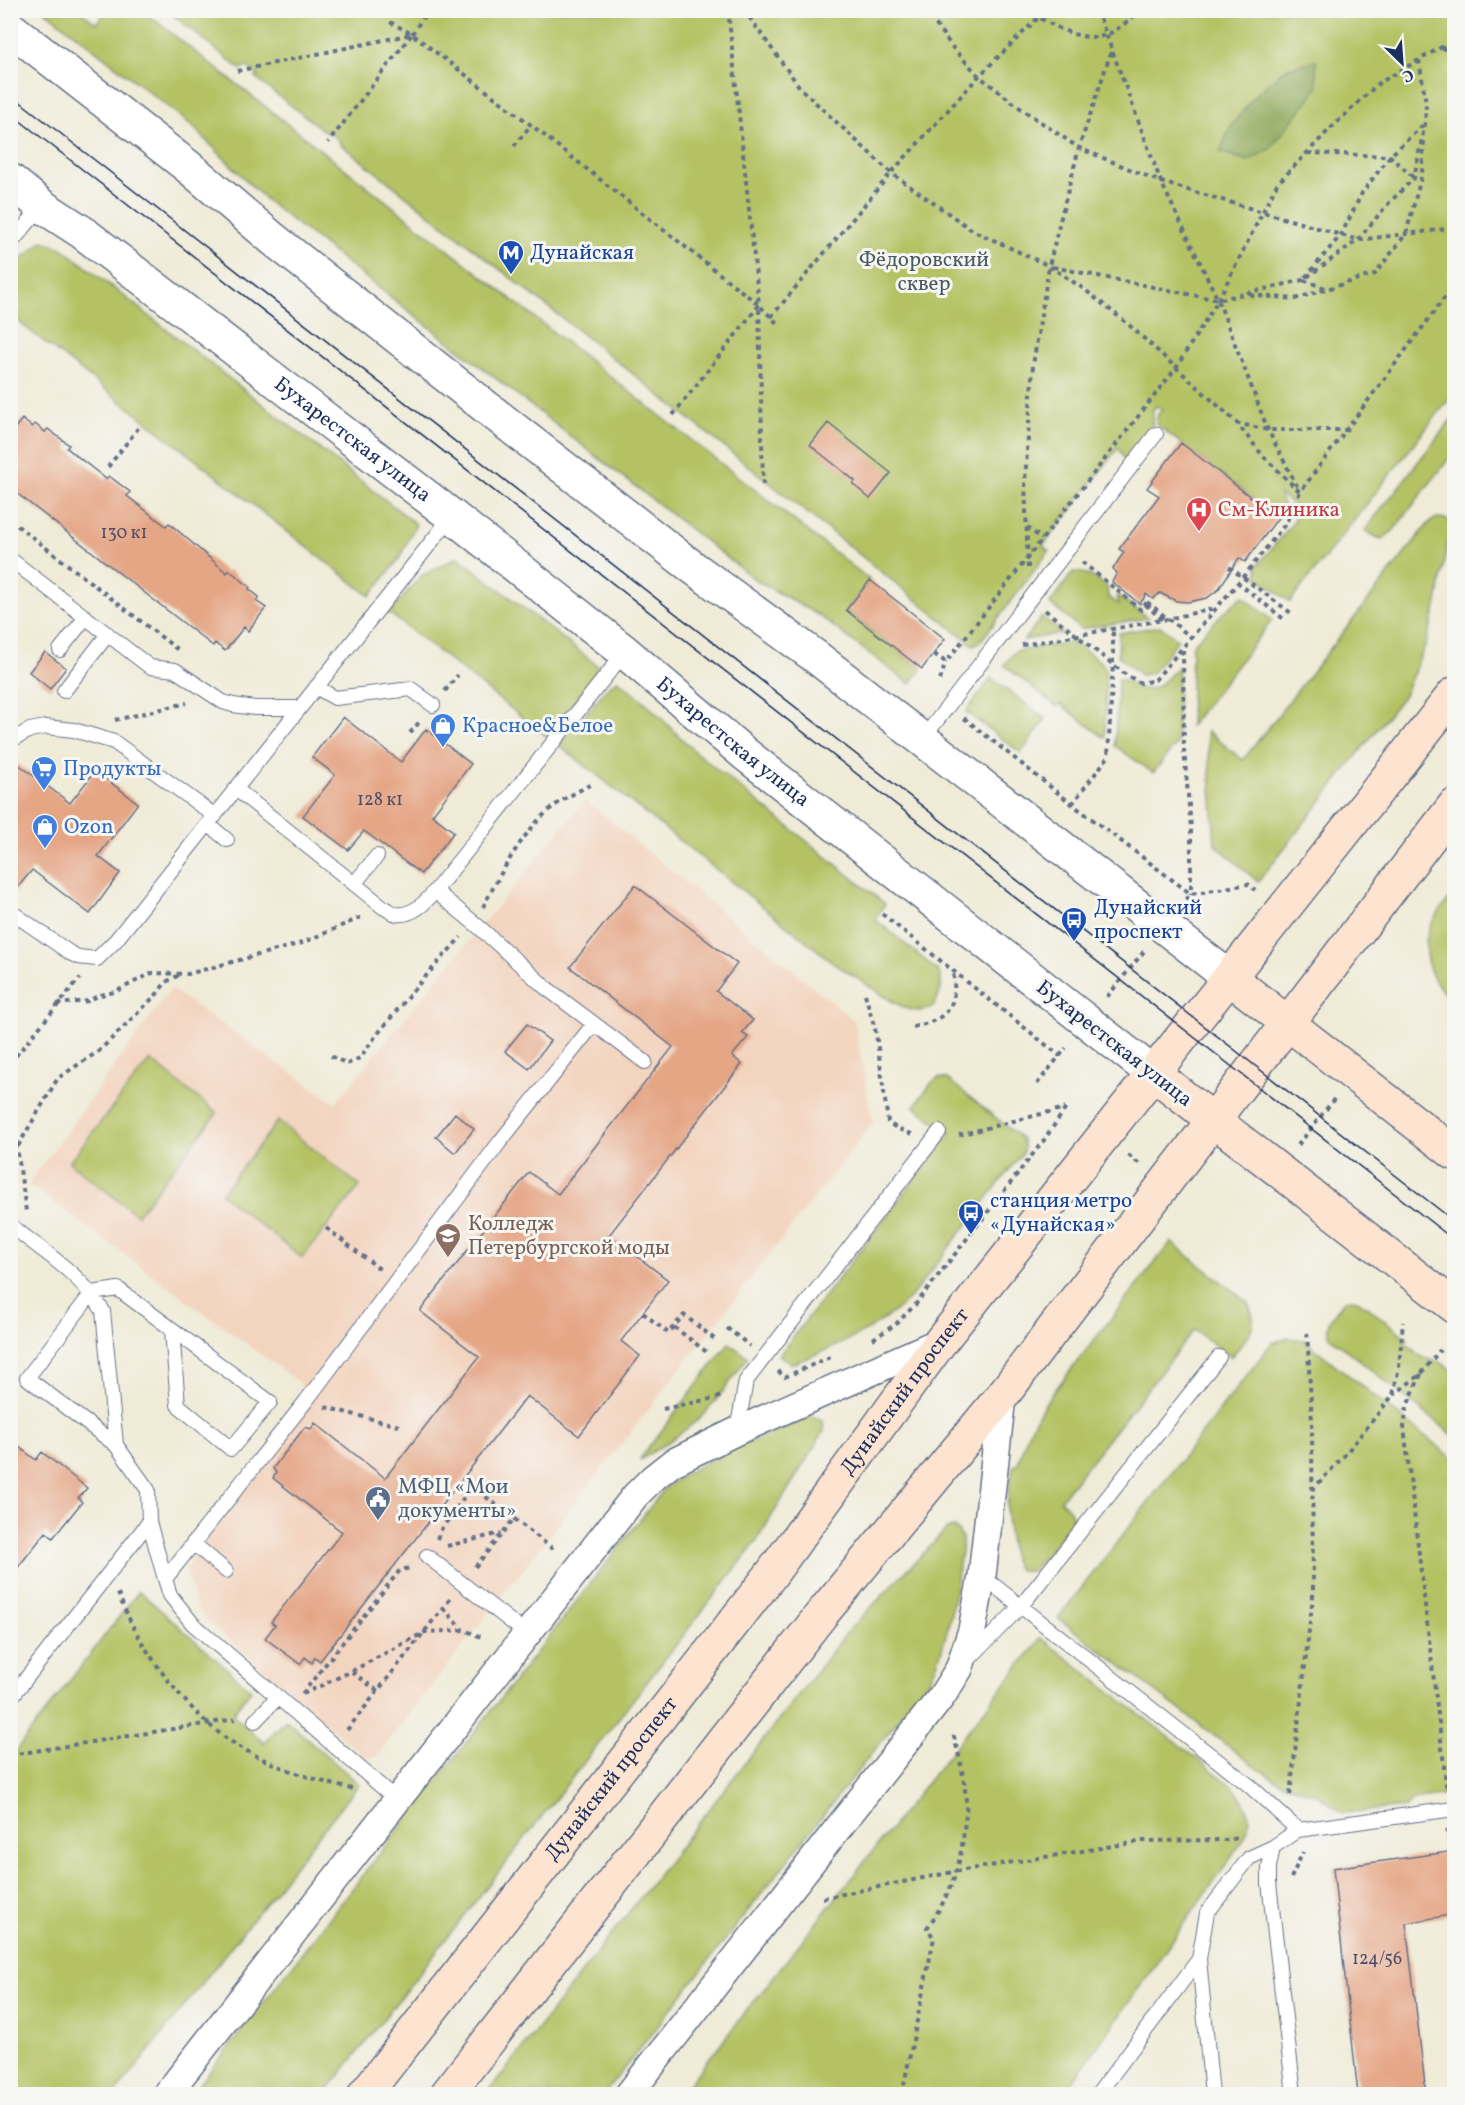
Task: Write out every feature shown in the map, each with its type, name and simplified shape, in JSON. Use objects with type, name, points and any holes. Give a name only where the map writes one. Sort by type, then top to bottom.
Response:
[{"type":"main road","name":"Дунайский проспект","points":[[365,2094],[770,1576],[941,1341],[1455,694]]},
{"type":"main road","points":[[447,2094],[821,1615],[1002,1396],[1455,806]]},
{"type":"main road","points":[[1230,978],[1455,1153]]},
{"type":"main road","name":"Бухарестская улица","points":[[1154,1074],[1455,1306]]},
{"type":"street","points":[[10,28],[191,169],[273,239],[519,433],[682,559],[816,657],[1230,978]]},
{"type":"street","name":"Бухарестская улица","points":[[10,180],[42,206],[82,232],[452,516],[625,652],[745,754],[1154,1074]]},
{"type":"street","points":[[167,2094],[635,1496],[653,1478],[672,1463],[737,1431],[941,1341]]},
{"type":"street","points":[[628,2094],[942,1696],[959,1669],[972,1630],[982,1575],[1002,1396]]},
{"type":"lane","points":[[10,244],[42,206]]},
{"type":"lane","points":[[922,740],[1156,435]]},
{"type":"lane","points":[[10,911],[70,953],[78,957],[97,959],[116,940],[452,516]]},
{"type":"lane","points":[[10,559],[150,667],[175,670],[223,702],[233,705],[255,708],[300,708]]},
{"type":"lane","points":[[60,650],[86,617]]},
{"type":"lane","points":[[64,691],[108,634]]},
{"type":"lane","points":[[236,789],[382,908],[397,914],[412,911],[424,904],[435,891],[625,652]]},
{"type":"lane","points":[[316,687],[335,698],[411,689],[433,705]]},
{"type":"lane","points":[[10,741],[30,730],[46,727],[74,730],[114,742],[211,820],[227,840]]},
{"type":"lane","points":[[354,884],[377,856]]},
{"type":"lane","points":[[435,891],[545,987],[645,1062]]},
{"type":"lane","points":[[165,1580],[306,1401],[499,1143],[593,1025]]},
{"type":"lane","points":[[737,1431],[746,1381],[939,1132]]},
{"type":"lane","points":[[10,1226],[79,1279],[92,1293],[103,1311],[116,1445]]},
{"type":"lane","points":[[172,1330],[178,1405],[231,1449],[270,1402],[118,1289],[92,1293],[27,1378],[116,1445],[148,1490],[149,1522],[165,1580],[170,1594],[192,1623],[398,1801]]},
{"type":"lane","points":[[959,1669],[1021,1606],[1219,1357]]},
{"type":"lane","points":[[10,1699],[149,1522]]},
{"type":"lane","points":[[193,1543],[226,1571]]},
{"type":"lane","points":[[427,1556],[528,1635]]},
{"type":"lane","points":[[982,1575],[1250,1786],[1298,1830]]},
{"type":"lane","points":[[255,1721],[278,1697]]},
{"type":"lane","points":[[1212,2094],[1199,1959],[1207,1913],[1249,1858],[1273,1847],[1298,1830],[1452,1809]]},
{"type":"lane","points":[[1273,1847],[1269,1883],[1294,2094]]},
{"type":"lane","points":[[1098,2094],[1199,1959]]},
{"type":"path","points":[[328,143],[428,10]]},
{"type":"path","points":[[728,10],[759,305],[763,486]]},
{"type":"path","points":[[744,10],[801,89],[891,172],[972,230],[1049,266],[1084,289],[1128,324],[1236,422],[1263,456],[1300,492]]},
{"type":"path","points":[[925,10],[953,48],[979,76],[1079,148],[1161,182],[1358,240],[1455,228]]},
{"type":"path","points":[[1025,10],[1076,35],[1106,35],[1142,10]]},
{"type":"path","points":[[771,317],[891,172],[979,76],[1046,10]]},
{"type":"path","points":[[1099,10],[1099,17],[1161,182],[1218,300],[1268,430],[1300,492]]},
{"type":"path","points":[[390,22],[412,34],[531,125],[759,305],[779,325]]},
{"type":"path","points":[[237,71],[412,34]]},
{"type":"path","points":[[1255,890],[1248,884],[1191,894],[1072,804],[936,696],[946,662],[1176,368],[1218,300],[1277,184],[1379,83],[1455,40]]},
{"type":"path","points":[[1442,47],[1455,57]]},
{"type":"path","points":[[1112,49],[1079,148],[1049,266],[1033,365],[1025,481],[1030,598],[1126,675],[1141,682],[1155,680],[1183,649],[1286,523],[1300,492],[1455,285]]},
{"type":"path","points":[[1245,294],[1295,299],[1375,274],[1406,234],[1422,174],[1426,104],[1419,60]]},
{"type":"path","points":[[1303,280],[1341,235],[1362,193],[1390,156],[1425,123]]},
{"type":"path","points":[[1414,178],[1425,123]]},
{"type":"path","points":[[514,146],[531,125]]},
{"type":"path","points":[[1307,153],[1390,156],[1414,178]]},
{"type":"path","points":[[1049,266],[1218,300],[1303,280],[1358,240],[1386,206],[1414,178],[1422,174]]},
{"type":"path","points":[[1303,280],[1327,289]]},
{"type":"path","points":[[673,415],[759,305]]},
{"type":"path","points":[[1236,422],[1268,430],[1348,430]]},
{"type":"path","points":[[108,467],[139,427]]},
{"type":"path","points":[[10,520],[187,656]]},
{"type":"path","points":[[1067,550],[1142,610],[1147,602],[1165,619],[1192,638]]},
{"type":"path","points":[[1229,567],[1291,613]]},
{"type":"path","points":[[1237,582],[1285,620]]},
{"type":"path","points":[[1012,647],[1216,608]]},
{"type":"path","points":[[1072,804],[1108,757],[1113,629]]},
{"type":"path","points":[[1183,649],[1184,750],[1191,828],[1191,894],[1186,900]]},
{"type":"path","points":[[934,654],[946,662]]},
{"type":"path","points":[[74,730],[214,696]]},
{"type":"path","points":[[57,1004],[88,1001],[100,995],[115,992],[152,973],[188,974],[302,943],[382,908]]},
{"type":"path","points":[[882,914],[1059,1056]]},
{"type":"path","points":[[1107,997],[1145,950]]},
{"type":"path","points":[[913,1027],[928,1023],[947,1013],[953,1002],[955,987],[953,970]]},
{"type":"path","points":[[10,1063],[85,973]]},
{"type":"path","points":[[18,1146],[58,1078],[99,1051],[157,994],[166,982],[179,974]]},
{"type":"path","points":[[866,994],[876,1034],[888,1122]]},
{"type":"path","points":[[1036,1084],[1065,1048]]},
{"type":"path","points":[[1298,1146],[1335,1098]]},
{"type":"path","points":[[10,1099],[27,1214]]},
{"type":"path","points":[[863,1343],[896,1324],[916,1304],[1011,1184],[1066,1108],[957,1135]]},
{"type":"path","points":[[1130,1156],[1141,1165]]},
{"type":"path","points":[[326,1228],[396,1281]]},
{"type":"path","points":[[643,1313],[668,1333],[684,1315],[717,1341]]},
{"type":"path","points":[[1393,1395],[1399,1367],[1403,1322]]},
{"type":"path","points":[[674,1327],[708,1353]]},
{"type":"path","points":[[727,1328],[784,1377],[834,1356]]},
{"type":"path","points":[[1298,1830],[1290,1792],[1313,1596],[1312,1423],[1307,1330]]},
{"type":"path","points":[[1312,1490],[1393,1395],[1420,1374],[1440,1350]]},
{"type":"path","points":[[1420,1374],[1407,1406],[1404,1427],[1452,1809]]},
{"type":"path","points":[[663,1409],[722,1396]]},
{"type":"path","points":[[306,1401],[403,1427]]},
{"type":"path","points":[[335,1746],[514,1519]]},
{"type":"path","points":[[445,1546],[502,1533]]},
{"type":"path","points":[[110,1572],[120,1599],[148,1651],[167,1678],[208,1723],[244,1750],[304,1775],[353,1790]]},
{"type":"path","points":[[443,1608],[464,1630],[484,1638]]},
{"type":"path","points":[[301,1695],[425,1632],[464,1630]]},
{"type":"path","points":[[352,1671],[378,1691]]},
{"type":"path","points":[[10,1755],[241,1718],[255,1721]]},
{"type":"path","points":[[902,2094],[934,1938],[927,1928],[939,1910],[958,1871],[966,1803],[962,1771],[953,1733]]},
{"type":"path","points":[[823,1898],[958,1871],[1144,1841],[1225,1840],[1245,1837]]},
{"type":"shaded area","name":"Колледж Петербургской моды","points":[[585,800],[854,1020],[873,1123],[376,1757],[367,1759],[206,1620],[196,1606],[185,1568],[307,1410],[300,1383],[28,1184],[171,989],[335,1103]]},
{"type":"green space","points":[[45,11],[80,11],[96,23],[107,11],[143,11],[870,580],[846,610],[922,669],[910,684],[818,615],[756,580],[267,201],[190,124]]},
{"type":"green space","name":"Фёдоровский сквер","points":[[168,11],[1454,11],[1454,393],[1290,602],[1257,577],[1256,567],[1292,524],[1298,508],[1279,494],[1283,504],[1283,513],[1278,518],[1156,424],[1158,414],[1162,410],[1156,406],[1153,410],[1152,425],[1125,460],[1118,448],[1043,546],[1049,551],[979,643],[973,645],[339,143],[340,141],[255,78],[259,76],[247,67],[240,69]]},
{"type":"green space","points":[[1316,60],[1317,89],[1270,149],[1248,161],[1220,152],[1231,126],[1258,92],[1285,69]]},
{"type":"green space","points":[[43,241],[62,248],[416,524],[399,559],[370,596],[11,316],[11,268]]},
{"type":"green space","points":[[1454,416],[1454,452],[1393,531],[1382,539],[1365,530]]},
{"type":"green space","points":[[1437,518],[1447,520],[1454,528],[1450,530],[1436,608],[1426,643],[1404,695],[1258,882],[1215,844],[1207,731],[1243,760],[1429,523]]},
{"type":"green space","points":[[458,557],[598,666],[592,680],[546,736],[389,613],[421,576]]},
{"type":"green space","points":[[1073,572],[1095,578],[1107,587],[1108,597],[1118,604],[1117,595],[1148,618],[1081,629],[1050,604]]},
{"type":"green space","points":[[1243,596],[1272,620],[1190,726],[1192,648],[1224,612]]},
{"type":"green space","points":[[1042,617],[1063,633],[1024,640]]},
{"type":"green space","points":[[1160,626],[1178,640],[1152,673],[1141,675],[1118,656],[1119,633]]},
{"type":"green space","points":[[1074,642],[1102,663],[1106,670],[1105,738],[1060,704],[1057,707],[1004,665],[1016,651]]},
{"type":"green space","points":[[1178,667],[1177,743],[1153,773],[1115,746],[1118,679],[1142,689],[1154,688]]},
{"type":"green space","points":[[991,678],[1046,719],[1021,753],[966,712]]},
{"type":"green space","points":[[618,680],[646,703],[694,751],[885,904],[875,919],[939,972],[941,990],[932,1007],[922,1011],[911,1010],[895,1003],[835,964],[559,745],[609,686]]},
{"type":"green space","points":[[1454,893],[1454,992],[1450,999],[1436,983],[1431,973],[1426,943],[1432,923]]},
{"type":"green space","points":[[150,1060],[217,1113],[137,1215],[69,1162]]},
{"type":"green space","points":[[939,1078],[947,1079],[1022,1139],[1023,1152],[910,1298],[897,1310],[869,1329],[792,1364],[779,1355],[950,1134],[914,1106],[933,1081]]},
{"type":"green space","points":[[278,1121],[360,1186],[302,1258],[221,1194]]},
{"type":"green space","points":[[1171,1242],[1247,1302],[1253,1318],[1250,1332],[1231,1357],[1194,1330],[1060,1500],[1071,1513],[1072,1523],[1032,1571],[1020,1570],[1015,1565],[1011,1550],[1007,1504],[1013,1466],[1017,1465],[1028,1433],[1045,1403]]},
{"type":"green space","points":[[1345,1300],[1359,1301],[1408,1339],[1405,1343],[1422,1357],[1442,1363],[1454,1372],[1454,1436],[1330,1337],[1328,1327],[1332,1317]]},
{"type":"green space","points":[[1288,1338],[1304,1340],[1454,1459],[1454,1794],[1411,1800],[1406,1807],[1343,1813],[1316,1794],[1282,1783],[1257,1768],[1058,1618],[1272,1343]]},
{"type":"green space","points":[[729,1343],[748,1357],[726,1388],[695,1422],[641,1460],[640,1459]]},
{"type":"green space","points":[[812,1416],[823,1421],[824,1431],[754,1545],[325,2094],[192,2094],[665,1488],[718,1456]]},
{"type":"green space","points":[[953,1527],[963,1537],[958,1573],[948,1627],[931,1678],[604,2094],[487,2094],[848,1631],[947,1529]]},
{"type":"green space","points":[[139,1591],[251,1690],[232,1714],[264,1743],[286,1720],[359,1784],[115,2094],[11,2094],[11,1757]]},
{"type":"green space","points":[[1041,1638],[1230,1784],[1245,1804],[1249,1818],[1242,1842],[1064,2094],[681,2094]]},
{"type":"building","points":[[22,419],[32,427],[35,424],[45,432],[48,429],[69,445],[67,448],[106,479],[109,476],[130,492],[127,496],[166,526],[169,523],[227,573],[229,570],[250,587],[249,589],[259,597],[256,601],[266,608],[248,631],[244,627],[225,651],[215,643],[213,646],[10,488],[10,434]]},
{"type":"building","points":[[828,423],[891,473],[870,499],[853,484],[855,481],[810,445]]},
{"type":"building","name":"См-Клиника","points":[[1181,443],[1278,518],[1245,562],[1239,558],[1218,590],[1207,598],[1188,602],[1176,601],[1160,593],[1153,599],[1146,594],[1140,604],[1112,582],[1117,573],[1113,569],[1124,552],[1119,549],[1159,496],[1147,488]]},
{"type":"building","points":[[870,580],[945,639],[922,669],[846,610]]},
{"type":"building","points":[[45,652],[66,668],[50,689],[29,672]]},
{"type":"building","points":[[343,717],[401,762],[426,729],[471,764],[432,815],[454,832],[421,874],[364,831],[348,850],[303,816],[335,775],[312,757]]},
{"type":"building","points":[[10,758],[70,803],[95,771],[138,803],[98,856],[120,873],[90,914],[32,870],[10,897]]},
{"type":"building","points":[[635,885],[737,964],[716,991],[753,1020],[742,1033],[748,1037],[732,1056],[742,1064],[609,1235],[668,1280],[621,1341],[640,1356],[579,1436],[527,1396],[320,1661],[315,1657],[312,1663],[305,1657],[300,1664],[265,1638],[275,1625],[271,1622],[342,1532],[273,1478],[276,1473],[273,1468],[305,1427],[311,1429],[315,1423],[385,1478],[479,1357],[420,1311],[529,1172],[558,1194],[673,1047],[570,967]]},
{"type":"building","points":[[527,1024],[550,1041],[529,1069],[505,1051]]},
{"type":"building","points":[[455,1113],[474,1129],[455,1153],[436,1137]]},
{"type":"building","points":[[10,1440],[36,1460],[42,1452],[87,1488],[78,1498],[82,1502],[53,1538],[46,1532],[10,1577]]},
{"type":"building","points":[[1455,1851],[1455,1914],[1406,1923],[1426,2094],[1358,2094],[1333,1868]]},
{"type":"tram line","points":[[10,94],[1454,1221]]},
{"type":"tram line","points":[[10,113],[1454,1240]]},
{"type":"place","name":"Дунайская","points":[[511,276]]},
{"type":"place","name":"См-Клиника","points":[[1199,533]]},
{"type":"place","name":"Красное&Белое","points":[[443,749]]},
{"type":"place","name":"Продукты","points":[[44,792]]},
{"type":"place","name":"Ozon","points":[[45,850]]},
{"type":"place","name":"Дунайский проспект","points":[[1074,943]]},
{"type":"place","name":"станция метро «Дунайская»","points":[[971,1236]]},
{"type":"place","name":"Колледж Петербургской моды","points":[[448,1259]]},
{"type":"place","name":"МФЦ «Мои документы»","points":[[378,1522]]}]
